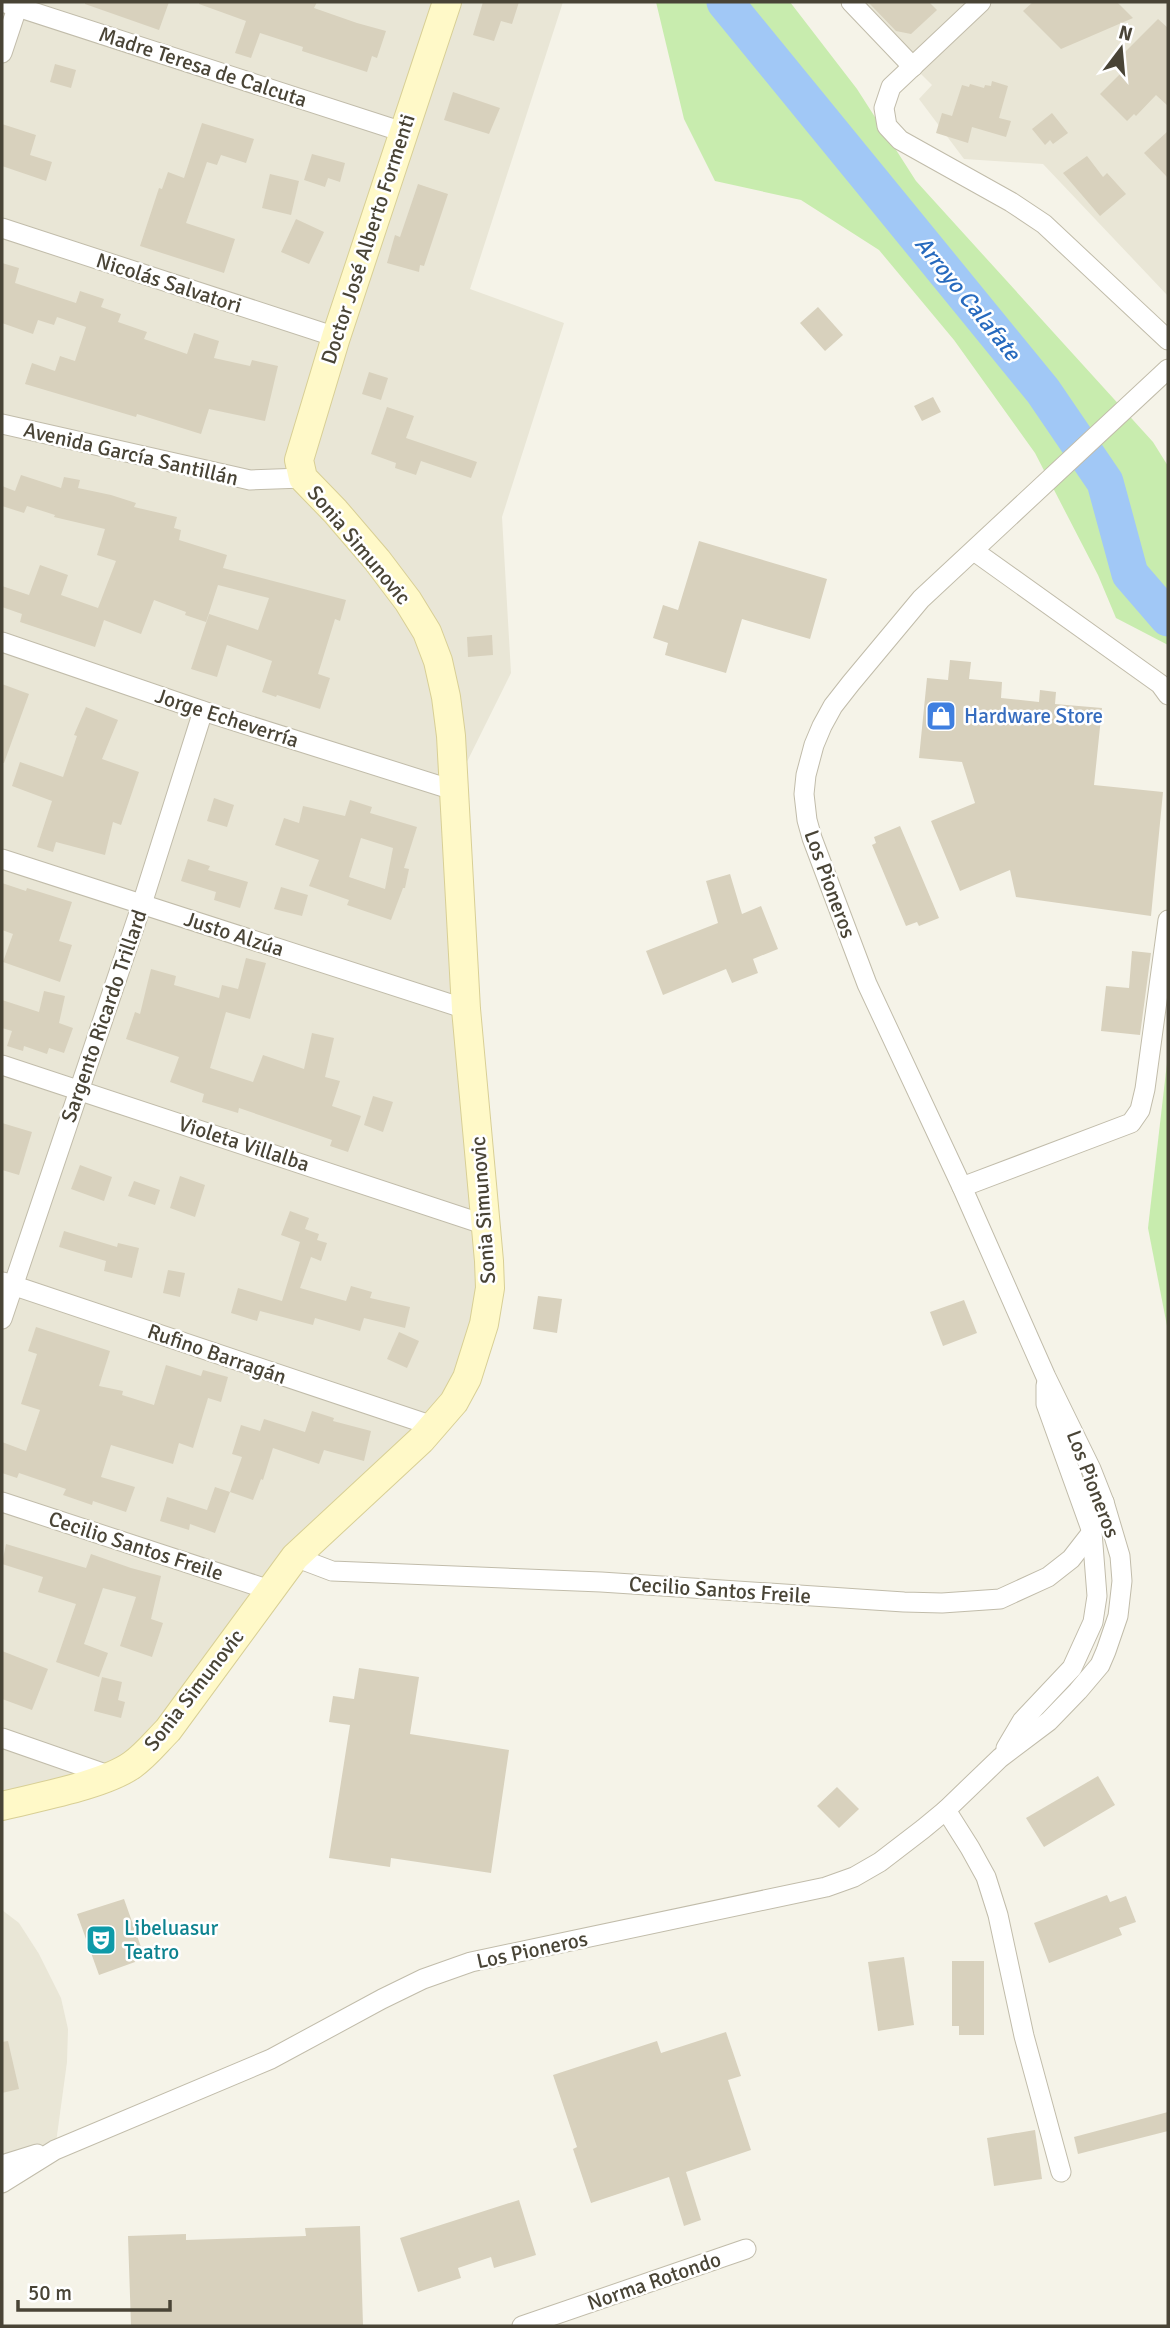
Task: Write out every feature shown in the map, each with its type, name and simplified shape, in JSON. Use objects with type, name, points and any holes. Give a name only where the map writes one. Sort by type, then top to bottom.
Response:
[{"type":"street","name":"Doctor José Alberto Formenti","points":[[303,478],[299,460],[335,337],[447,2]]},
{"type":"street","points":[[851,2],[913,67]]},
{"type":"street","points":[[981,2],[891,88],[884,108],[887,126],[900,140],[1011,202],[1044,224],[1168,340]]},
{"type":"street","name":"Madre Teresa de Calcuta","points":[[12,4],[404,132]]},
{"type":"street","points":[[2,53],[12,4]]},
{"type":"street","name":"Nicolás Salvatori","points":[[2,228],[335,337]]},
{"type":"street","name":"Los Pioneros","points":[[2,2183],[55,2150],[271,2059],[423,1979],[471,1962],[826,1887],[853,1877],[880,1863],[946,1810],[1000,1758],[1049,1721],[1093,1674],[1106,1651],[1118,1616],[1122,1581],[1119,1556],[1104,1502],[867,984],[812,838],[804,794],[814,745],[833,706],[921,599],[1168,369]]},
{"type":"street","name":"Avenida García Santillán","points":[[2,424],[250,480],[303,478]]},
{"type":"street","name":"Sonia Simunovic","points":[[2,1806],[111,1776],[132,1765],[168,1730],[295,1557],[361,1493],[393,1467],[454,1402],[467,1378],[484,1324],[490,1288],[466,1009],[451,736],[446,697],[438,661],[427,632],[408,601],[377,560],[303,478]]},
{"type":"street","points":[[974,551],[1160,684],[1168,695]]},
{"type":"street","name":"Jorge Echeverría","points":[[2,642],[203,711],[453,790]]},
{"type":"street","name":"Sargento Ricardo Trillard","points":[[2,1319],[7,1283],[79,1090],[203,711]]},
{"type":"street","name":"Justo Alzúa","points":[[2,859],[466,1009]]},
{"type":"street","points":[[962,1187],[1131,1123],[1140,1110],[1145,1089],[1168,920]]},
{"type":"street","name":"Violeta Villalba","points":[[2,1065],[486,1225]]},
{"type":"street","name":"Rufino Barragán","points":[[7,1283],[433,1426]]},
{"type":"street","name":"Los Pioneros","points":[[1000,1758],[1022,1721],[1072,1668],[1093,1622],[1097,1596],[1092,1532],[1046,1404],[1046,1377]]},
{"type":"street","name":"Cecilio Santos Freile","points":[[2,1502],[270,1590]]},
{"type":"street","name":"Cecilio Santos Freile","points":[[295,1557],[332,1571],[601,1582],[942,1603],[1000,1599],[1048,1577],[1071,1559],[1092,1532],[1104,1502]]},
{"type":"street","points":[[2,1738],[111,1776]]},
{"type":"street","points":[[946,1810],[986,1877],[998,1915],[1024,2036],[1061,2172]]},
{"type":"street","name":"Los Pioneros","points":[[2,2165],[55,2150]]},
{"type":"street","name":"Norma Rotondo","points":[[522,2326],[746,2249]]},
{"type":"shaded area","points":[[2,2],[563,2],[470,289],[564,323],[502,517],[511,673],[453,790],[489,1261],[467,1378],[361,1493],[147,1752],[2,1806]]},
{"type":"shaded area","points":[[854,2],[1168,2],[1168,296],[1043,164],[964,159],[919,99],[932,85]]},
{"type":"shaded area","points":[[2,1910],[19,1923],[39,1954],[61,1998],[68,2029],[67,2062],[55,2150],[2,2183]]},
{"type":"green space","points":[[656,2],[790,2],[857,89],[916,181],[1153,442],[1168,466],[1168,645],[1116,618],[1098,575],[1035,453],[954,340],[879,250],[801,200],[715,181],[684,119]]},
{"type":"green space","points":[[1168,1054],[1168,1331],[1148,1228]]},
{"type":"building","points":[[85,2],[169,2],[159,30]]},
{"type":"building","points":[[199,2],[317,2],[314,8],[386,31],[377,58],[372,56],[367,72],[302,51],[303,47],[260,33],[251,58],[235,53],[246,21]]},
{"type":"building","points":[[483,2],[519,2],[512,24],[501,21],[494,41],[473,35]]},
{"type":"building","points":[[868,2],[929,2],[937,10],[911,34],[896,31]]},
{"type":"building","points":[[1033,2],[1117,2],[1133,18],[1061,49],[1023,11]]},
{"type":"building","points":[[1158,19],[1168,28],[1168,106],[1156,95],[1136,116],[1134,114],[1127,121],[1100,94],[1126,68],[1118,59]]},
{"type":"building","points":[[55,64],[76,70],[71,88],[50,82]]},
{"type":"building","points":[[992,81],[1008,86],[999,118],[1011,121],[1006,137],[972,127],[968,143],[936,133],[942,113],[952,116],[962,85],[984,88],[985,85],[991,86]]},
{"type":"building","points":[[453,92],[500,108],[489,134],[444,120]]},
{"type":"building","points":[[1052,113],[1068,133],[1053,144],[1050,140],[1045,145],[1032,129]]},
{"type":"building","points":[[202,123],[254,139],[246,163],[221,155],[217,165],[207,162],[186,223],[235,239],[224,273],[140,246],[159,188],[162,189],[168,172],[184,178]]},
{"type":"building","points":[[2,124],[36,135],[30,155],[52,162],[46,181],[2,166]]},
{"type":"building","points":[[1168,131],[1168,178],[1144,153]]},
{"type":"building","points":[[312,154],[345,163],[340,182],[328,178],[325,187],[304,180]]},
{"type":"building","points":[[1087,156],[1103,177],[1107,173],[1126,194],[1100,216],[1063,173]]},
{"type":"building","points":[[270,174],[299,181],[291,215],[262,208]]},
{"type":"building","points":[[418,184],[448,194],[424,266],[420,265],[419,272],[387,263],[395,235],[400,237]]},
{"type":"building","points":[[296,219],[324,232],[309,264],[281,252]]},
{"type":"building","points":[[2,263],[19,268],[15,283],[76,303],[80,291],[104,299],[101,307],[121,314],[118,322],[147,332],[144,339],[187,354],[194,333],[219,341],[214,358],[250,366],[252,360],[278,366],[265,421],[209,409],[201,434],[25,384],[32,363],[55,371],[60,356],[75,361],[86,327],[57,317],[54,325],[38,320],[33,334],[2,323]]},
{"type":"building","points":[[818,307],[843,335],[825,351],[800,323]]},
{"type":"building","points":[[369,372],[388,378],[381,400],[362,394]]},
{"type":"building","points":[[933,397],[941,412],[922,421],[914,406]]},
{"type":"building","points":[[387,407],[414,416],[406,438],[477,462],[471,478],[421,461],[416,475],[395,468],[396,463],[371,454]]},
{"type":"building","points":[[21,475],[61,488],[64,477],[80,480],[78,488],[111,495],[136,503],[134,507],[177,517],[174,528],[181,530],[179,540],[227,555],[223,568],[346,600],[340,621],[335,619],[318,674],[330,678],[320,709],[262,692],[272,661],[227,645],[217,677],[191,669],[209,614],[258,630],[269,598],[218,585],[206,622],[154,600],[141,634],[104,620],[95,647],[20,622],[22,614],[2,607],[2,586],[29,595],[40,565],[68,575],[61,595],[98,608],[116,561],[97,555],[105,529],[54,517],[55,515],[27,506],[24,513],[2,506],[2,486],[15,491]]},
{"type":"building","points":[[699,541],[827,579],[810,639],[742,619],[726,673],[665,655],[668,643],[653,638],[663,605],[678,610]]},
{"type":"building","points":[[492,635],[493,655],[468,657],[467,637]]},
{"type":"building","points":[[950,660],[971,662],[969,679],[1002,682],[1001,698],[1039,702],[1040,690],[1056,692],[1055,704],[1102,708],[1094,785],[1163,792],[1151,916],[1016,897],[1010,870],[960,891],[931,821],[975,803],[962,762],[919,758],[927,678],[948,680]]},
{"type":"building","points":[[2,684],[29,694],[4,763],[2,763]]},
{"type":"building","points":[[86,707],[118,720],[102,759],[139,772],[121,825],[113,822],[105,855],[56,842],[53,852],[37,847],[52,801],[12,786],[20,762],[63,777],[77,736],[74,735]]},
{"type":"building","points":[[214,798],[234,805],[227,827],[207,821]]},
{"type":"building","points":[[350,800],[372,807],[370,813],[417,827],[404,868],[409,869],[405,888],[391,920],[347,905],[349,900],[309,886],[319,860],[275,845],[284,818],[299,823],[303,806],[345,816]],"holes":[[[361,838],[393,848],[385,889],[349,877]]]},
{"type":"building","points":[[900,826],[939,918],[919,926],[917,922],[906,926],[872,845],[876,843],[874,837]]},
{"type":"building","points":[[188,859],[210,866],[208,870],[248,882],[240,908],[214,900],[216,892],[181,881]]},
{"type":"building","points":[[730,874],[742,914],[761,906],[778,949],[753,959],[758,973],[732,983],[726,969],[663,995],[646,951],[718,923],[706,881]]},
{"type":"building","points":[[2,883],[72,902],[59,941],[72,945],[60,982],[3,962],[13,934],[2,930]]},
{"type":"building","points":[[281,887],[308,895],[302,916],[274,909]]},
{"type":"building","points":[[1132,951],[1151,953],[1140,1035],[1101,1031],[1106,986],[1129,988]]},
{"type":"building","points":[[246,958],[266,963],[250,1019],[226,1012],[210,1068],[253,1082],[263,1055],[304,1069],[312,1033],[334,1038],[325,1077],[340,1081],[332,1106],[361,1116],[348,1152],[330,1146],[332,1140],[239,1108],[238,1113],[202,1102],[204,1094],[170,1082],[179,1057],[126,1039],[135,1012],[140,1014],[151,969],[176,976],[174,985],[219,998],[222,985],[238,989]]},
{"type":"building","points":[[44,991],[65,996],[59,1023],[73,1028],[64,1053],[49,1048],[47,1054],[24,1046],[23,1051],[7,1046],[12,1031],[2,1028],[2,1000],[39,1012]]},
{"type":"building","points":[[373,1096],[393,1102],[383,1132],[364,1125]]},
{"type":"building","points":[[2,1123],[32,1132],[19,1175],[2,1170]]},
{"type":"building","points":[[80,1165],[112,1177],[104,1201],[71,1189]]},
{"type":"building","points":[[180,1176],[205,1185],[195,1217],[170,1208]]},
{"type":"building","points":[[134,1181],[160,1190],[155,1205],[128,1196]]},
{"type":"building","points":[[290,1211],[309,1218],[305,1229],[319,1234],[317,1240],[327,1243],[321,1261],[311,1257],[300,1288],[346,1301],[351,1286],[372,1292],[370,1298],[410,1307],[405,1328],[364,1318],[360,1331],[315,1318],[313,1325],[260,1311],[257,1321],[231,1313],[238,1288],[282,1301],[300,1242],[281,1235]]},
{"type":"building","points":[[64,1231],[117,1247],[118,1243],[139,1248],[132,1278],[104,1271],[106,1261],[59,1247]]},
{"type":"building","points":[[168,1270],[185,1273],[180,1297],[163,1293]]},
{"type":"building","points":[[538,1296],[562,1299],[557,1333],[533,1329]]},
{"type":"building","points":[[964,1300],[977,1333],[943,1346],[930,1312]]},
{"type":"building","points":[[36,1327],[110,1351],[99,1386],[123,1391],[122,1395],[154,1405],[166,1365],[201,1376],[203,1370],[228,1377],[221,1402],[208,1398],[193,1448],[179,1443],[173,1464],[111,1445],[101,1477],[135,1487],[126,1512],[63,1495],[66,1489],[19,1473],[17,1478],[2,1473],[2,1442],[26,1451],[40,1410],[21,1404],[37,1354],[28,1351]]},
{"type":"building","points":[[399,1332],[419,1341],[407,1368],[387,1359]]},
{"type":"building","points":[[312,1411],[334,1418],[333,1421],[371,1431],[364,1461],[324,1450],[319,1464],[273,1448],[263,1480],[261,1479],[253,1500],[230,1492],[242,1457],[232,1454],[241,1425],[260,1431],[264,1419],[305,1432]]},
{"type":"building","points":[[215,1487],[230,1492],[215,1533],[190,1524],[189,1530],[160,1521],[167,1497],[207,1510]]},
{"type":"building","points":[[6,1544],[86,1568],[91,1554],[161,1576],[151,1619],[163,1623],[152,1657],[120,1646],[136,1597],[103,1588],[84,1644],[108,1653],[99,1677],[56,1662],[76,1604],[38,1592],[43,1577],[2,1564]]},
{"type":"building","points":[[2,1651],[48,1669],[32,1710],[2,1699]]},
{"type":"building","points":[[359,1668],[419,1677],[410,1734],[509,1750],[491,1873],[391,1858],[390,1867],[329,1858],[350,1725],[329,1722],[333,1696],[354,1699]]},
{"type":"building","points":[[102,1677],[122,1682],[118,1700],[125,1702],[121,1718],[94,1711]]},
{"type":"building","points":[[1098,1776],[1115,1805],[1044,1847],[1026,1818]]},
{"type":"building","points":[[837,1787],[859,1809],[839,1828],[817,1806]]},
{"type":"building","points":[[1107,1895],[1110,1902],[1126,1896],[1136,1922],[1119,1928],[1122,1935],[1049,1963],[1034,1923]]},
{"type":"building","points":[[124,1899],[141,1947],[131,1950],[135,1962],[99,1975],[77,1914]]},
{"type":"building","points":[[904,1957],[914,2025],[878,2031],[868,1962]]},
{"type":"building","points":[[952,1961],[984,1961],[984,2035],[959,2035],[959,2026],[952,2026]]},
{"type":"building","points":[[726,2032],[741,2076],[728,2080],[751,2150],[686,2172],[701,2220],[684,2226],[669,2177],[591,2203],[573,2149],[577,2147],[553,2075],[657,2041],[661,2053]]},
{"type":"building","points":[[8,2041],[19,2089],[2,2093],[2,2042]]},
{"type":"building","points":[[1168,2112],[1168,2131],[1078,2154],[1074,2137]]},
{"type":"building","points":[[1035,2130],[1042,2179],[994,2186],[987,2138]]},
{"type":"building","points":[[519,2200],[536,2255],[494,2268],[491,2257],[458,2268],[461,2278],[418,2292],[400,2238]]},
{"type":"building","points":[[360,2226],[363,2326],[131,2326],[128,2236],[186,2234],[186,2240],[306,2236],[305,2228]]},
{"type":"waterway","name":"Arroyo Calafate","points":[[725,2],[1043,391],[1105,482],[1130,574],[1168,618]]},
{"type":"place","name":"Hardware Store","points":[[941,716]]},
{"type":"place","name":"Libeluasur Teatro","points":[[101,1940]]}]
